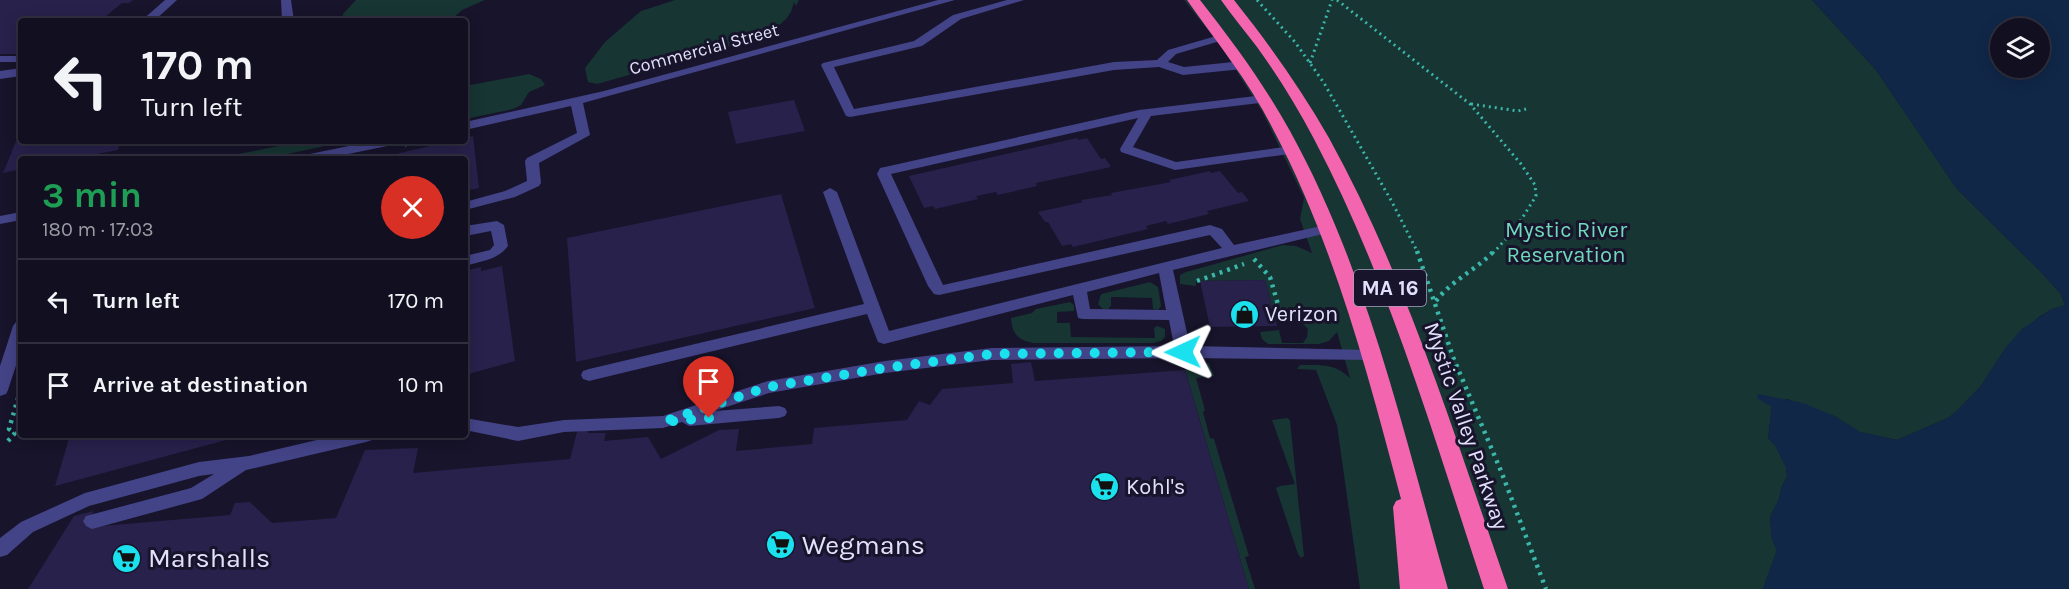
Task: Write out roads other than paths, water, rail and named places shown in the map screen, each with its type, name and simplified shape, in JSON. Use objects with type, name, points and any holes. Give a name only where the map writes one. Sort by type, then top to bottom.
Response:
[{"type":"highway","name":"MA 16","points":[[1193,0],[1223,37],[1264,99],[1291,150],[1326,229],[1370,356],[1436,589]]},
{"type":"highway","name":"Mystic Valley Parkway","points":[[1227,0],[1267,51],[1297,95],[1326,145],[1355,203],[1392,292],[1496,589]]},
{"type":"highway","points":[[1399,454],[1412,589]]},
{"type":"street","points":[[151,18],[172,0]]},
{"type":"street","points":[[286,0],[288,18]]},
{"type":"street","name":"Commercial Street","points":[[468,125],[576,101],[950,0]]},
{"type":"street","points":[[1019,0],[957,17],[918,44],[826,65],[850,113],[1114,66],[1160,63],[1183,71],[1243,65]]},
{"type":"street","points":[[1160,63],[1172,52],[1223,37]]},
{"type":"street","points":[[1,60],[18,59]]},
{"type":"street","points":[[0,75],[18,72]]},
{"type":"street","points":[[1231,250],[1217,231],[1210,230],[939,290],[935,286],[884,174],[889,168],[1147,113],[1264,99]]},
{"type":"street","points":[[468,205],[510,194],[534,183],[532,161],[584,135],[576,101]]},
{"type":"street","points":[[1147,113],[1126,149],[1175,166],[1291,150]]},
{"type":"street","points":[[320,156],[378,144]]},
{"type":"street","points":[[830,192],[884,338],[1231,250],[1326,229]]},
{"type":"street","points":[[0,220],[18,217]]},
{"type":"street","points":[[468,230],[497,225],[501,246],[495,253],[468,260]]},
{"type":"street","points":[[1165,267],[1183,352]]},
{"type":"street","points":[[1079,288],[1083,314],[1175,315]]},
{"type":"street","points":[[589,375],[873,307]]},
{"type":"street","points":[[0,390],[18,336]]},
{"type":"street","points":[[663,422],[768,387],[992,354],[1183,352],[1370,356]]},
{"type":"street","points":[[468,425],[518,434],[564,426],[663,422],[779,412]]},
{"type":"street","points":[[0,549],[27,527],[85,500],[199,469],[249,463],[353,438]]},
{"type":"street","points":[[92,521],[196,494],[222,476],[249,463]]},
{"type":"water","points":[[1812,0],[2069,0],[2069,589],[1763,589],[1777,550],[1772,539],[1770,517],[1787,477],[1786,467],[1775,445],[1768,438],[1772,407],[1757,398],[1758,394],[1803,403],[1834,416],[1860,432],[1897,440],[1948,418],[1957,411],[1981,386],[2007,346],[2022,329],[2052,309],[2065,305],[2061,294],[2041,272],[1957,189],[1876,70]]},
{"type":"place","name":"Verizon","points":[[1244,314]]},
{"type":"place","name":"Kohl's","points":[[1105,487]]},
{"type":"place","name":"Wegmans","points":[[781,545]]},
{"type":"place","name":"Marshalls","points":[[127,558]]},
{"type":"park label","name":"Mystic River Reservation","points":[[1566,242]]}]
